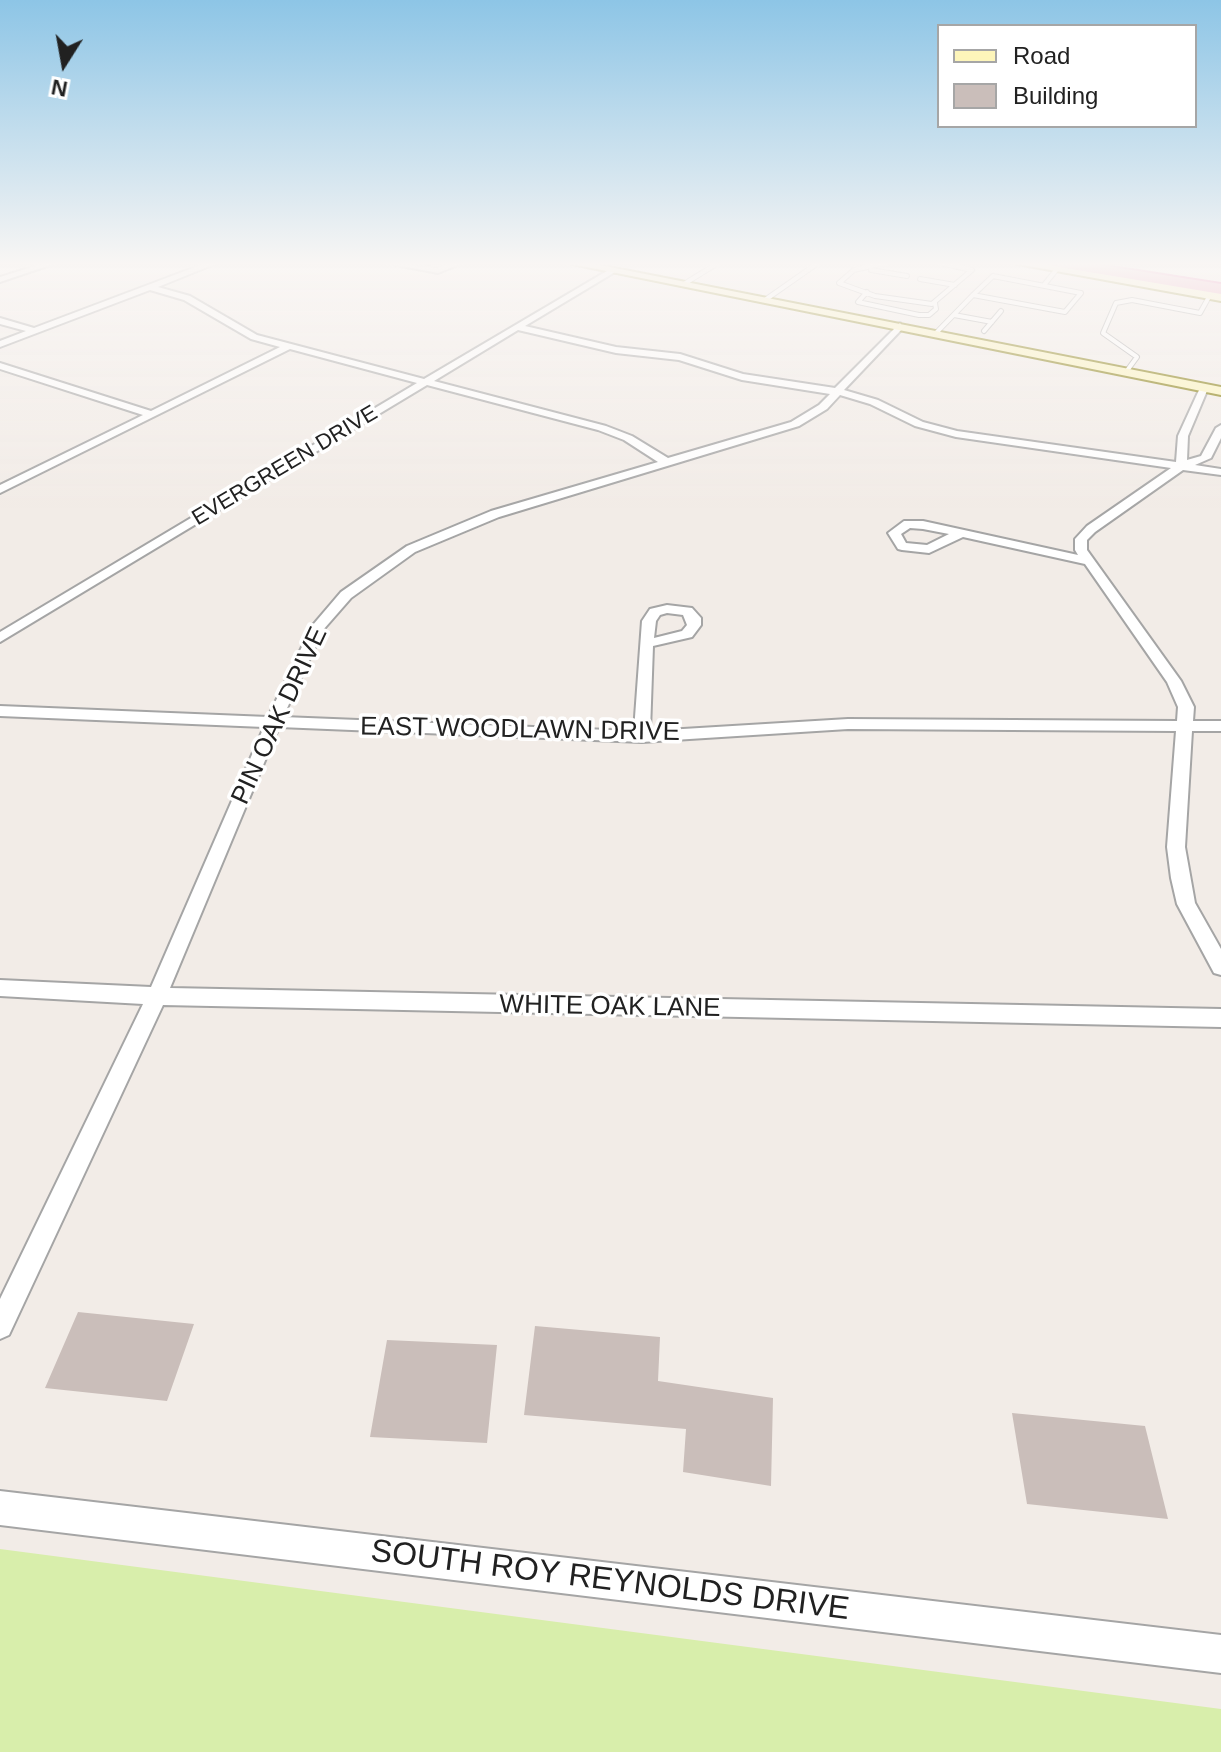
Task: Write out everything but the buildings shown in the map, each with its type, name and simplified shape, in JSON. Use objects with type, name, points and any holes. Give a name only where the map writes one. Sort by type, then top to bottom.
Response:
[{"type":"main road","points":[[993,345],[1213,389]]},
{"type":"street","points":[[280,345],[602,428],[628,438],[668,463]]},
{"type":"street","name":"EVERGREEN DRIVE","points":[[0,638],[487,345]]},
{"type":"street","points":[[593,345],[680,357],[751,379],[839,392],[874,402],[919,424],[956,434],[1221,472]]},
{"type":"street","name":"PIN OAK DRIVE","points":[[0,1326],[157,996],[273,723],[317,629],[346,595],[411,549],[495,514],[795,424],[823,407],[883,345]]},
{"type":"street","points":[[0,490],[287,347]]},
{"type":"street","points":[[0,366],[151,414]]},
{"type":"street","points":[[1181,466],[1183,436],[1213,389]]},
{"type":"street","points":[[1221,428],[1205,458],[1181,466],[1081,539],[1081,550],[1087,561],[1174,681],[1186,707],[1176,847],[1180,878],[1186,904],[1221,967]]},
{"type":"street","points":[[961,533],[1087,561]]},
{"type":"street","points":[[642,737],[646,644]]},
{"type":"street","name":"EAST WOODLAWN DRIVE","points":[[0,711],[642,737],[848,724],[1221,726]]},
{"type":"street","name":"WHITE OAK LANE","points":[[0,988],[157,996],[1221,1018]]},
{"type":"street","name":"SOUTH ROY REYNOLDS DRIVE","points":[[0,1508],[1221,1654]]},
{"type":"lane","points":[[1120,345],[1137,357],[1126,372]]},
{"type":"green space","points":[[0,1549],[1221,1709],[1221,1752],[0,1752]]}]
